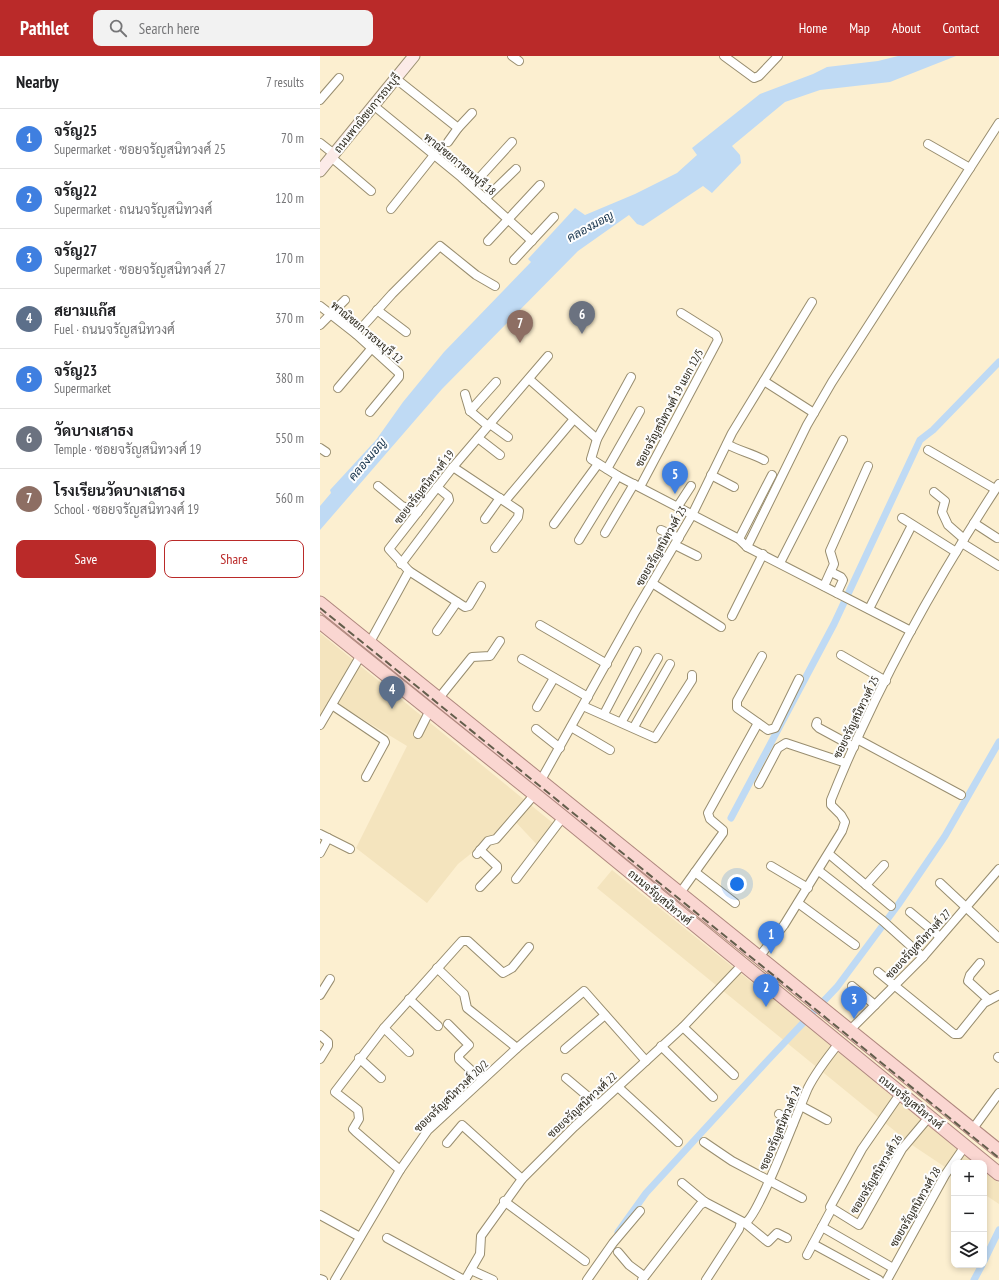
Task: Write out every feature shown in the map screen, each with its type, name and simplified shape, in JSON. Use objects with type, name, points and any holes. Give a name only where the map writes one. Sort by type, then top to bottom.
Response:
[{"type":"main road","name":"ถนนพาณิชยการธนบุรี","points":[[320,171],[414,56]]},
{"type":"main road","name":"ถนนจรัญสนิทวงศ์","points":[[320,603],[680,892],[849,1031],[999,1151]]},
{"type":"main road","name":"ถนนจรัญสนิทวงศ์","points":[[320,622],[563,817],[999,1174]]},
{"type":"main road","points":[[533,793],[541,780]]},
{"type":"street","points":[[724,56],[747,75],[756,78],[778,56]]},
{"type":"street","points":[[320,100],[339,78]]},
{"type":"street","points":[[395,78],[458,128]]},
{"type":"street","name":"พาณิชยการธนบุรี 18","points":[[373,105],[472,186],[532,241]]},
{"type":"street","points":[[448,142],[458,128],[472,113]]},
{"type":"street","points":[[747,546],[814,413],[862,333],[999,123]]},
{"type":"street","points":[[472,186],[512,142]]},
{"type":"street","points":[[320,143],[371,191]]},
{"type":"street","points":[[928,144],[970,168]]},
{"type":"street","points":[[391,209],[434,155]]},
{"type":"street","points":[[485,199],[516,169]]},
{"type":"street","points":[[488,242],[540,184]]},
{"type":"street","points":[[514,260],[554,217]]},
{"type":"street","points":[[356,334],[377,310],[440,246],[476,275],[495,286]]},
{"type":"street","points":[[320,325],[345,300]]},
{"type":"street","name":"ซอยจรัญสนิทวงศ์ 23","points":[[541,780],[692,515],[727,444],[812,302]]},
{"type":"street","name":"พาณิชยการธนบุรี 12","points":[[320,306],[356,334],[399,373],[399,377],[370,412]]},
{"type":"street","points":[[377,310],[406,332]]},
{"type":"street","name":"ซอยจรัญสนิทวงศ์ 19 แยก 12/5","points":[[605,533],[637,485],[718,340],[716,335],[681,313]]},
{"type":"street","points":[[338,388],[372,349]]},
{"type":"street","name":"ซอยจรัญสนิทวงศ์ 19","points":[[457,602],[409,571],[401,564],[389,549],[453,467],[548,356]]},
{"type":"street","points":[[632,377],[597,439],[590,457],[607,470],[739,539],[747,546],[851,601],[911,630]]},
{"type":"street","points":[[529,379],[597,439]]},
{"type":"street","points":[[764,381],[814,413]]},
{"type":"street","points":[[470,410],[496,382]]},
{"type":"street","points":[[465,394],[470,410],[489,425],[508,437]]},
{"type":"street","points":[[607,470],[640,411]]},
{"type":"street","points":[[485,519],[574,419]]},
{"type":"street","points":[[478,438],[500,455]]},
{"type":"street","points":[[780,563],[843,440]]},
{"type":"street","points":[[727,444],[741,452],[750,452],[764,460]]},
{"type":"street","points":[[928,450],[998,485]]},
{"type":"street","points":[[554,524],[598,464]]},
{"type":"street","points":[[824,586],[834,564],[830,551],[868,466]]},
{"type":"street","points":[[453,467],[519,511],[520,514],[495,548]]},
{"type":"street","points":[[712,475],[734,486]]},
{"type":"street","points":[[739,539],[772,475]]},
{"type":"street","points":[[579,540],[618,476]]},
{"type":"street","name":"ซอยจรัญสนิทวงศ์ 25","points":[[759,957],[784,926],[829,854],[845,822],[830,803],[855,743],[921,610],[998,485]]},
{"type":"street","points":[[378,486],[402,506],[418,512]]},
{"type":"street","points":[[678,506],[691,486]]},
{"type":"street","points":[[401,564],[449,500],[448,496],[437,487]]},
{"type":"street","points":[[934,492],[945,501],[942,512],[948,525],[963,541],[999,566]]},
{"type":"street","points":[[902,518],[956,552]]},
{"type":"street","points":[[974,523],[997,538]]},
{"type":"street","points":[[869,609],[912,525]]},
{"type":"street","points":[[661,530],[696,556]]},
{"type":"street","points":[[732,616],[763,554]]},
{"type":"street","points":[[370,642],[409,571]]},
{"type":"street","points":[[831,572],[841,577],[842,580],[839,594]]},
{"type":"street","points":[[652,584],[721,627]]},
{"type":"street","points":[[437,631],[457,602],[467,607],[481,586]]},
{"type":"street","points":[[540,625],[607,664]]},
{"type":"street","points":[[439,698],[472,657],[490,656],[500,641]]},
{"type":"street","points":[[604,714],[637,651]]},
{"type":"street","points":[[320,725],[361,654]]},
{"type":"street","points":[[841,655],[886,682]]},
{"type":"street","points":[[762,656],[737,701],[736,706],[768,730],[775,728],[799,679]]},
{"type":"street","points":[[622,721],[658,658]]},
{"type":"street","points":[[522,659],[588,697]]},
{"type":"street","points":[[634,728],[670,664]]},
{"type":"street","points":[[583,706],[622,721],[652,738],[655,738],[659,734],[692,680],[692,675]]},
{"type":"street","points":[[537,707],[554,678]]},
{"type":"street","points":[[332,705],[385,742],[366,777]]},
{"type":"street","points":[[418,734],[430,710]]},
{"type":"street","points":[[817,722],[816,725],[819,728],[855,743],[961,795]]},
{"type":"street","points":[[680,892],[723,834],[723,830],[710,819],[708,813],[758,723]]},
{"type":"street","points":[[571,727],[610,750]]},
{"type":"street","points":[[536,729],[560,748]]},
{"type":"street","points":[[759,784],[778,748],[786,743],[846,763]]},
{"type":"street","points":[[480,887],[497,869],[497,866],[479,852],[488,841],[496,839],[533,793]]},
{"type":"street","points":[[516,879],[563,817]]},
{"type":"street","points":[[320,834],[350,848]]},
{"type":"street","points":[[320,853],[328,838]]},
{"type":"street","points":[[829,854],[891,906]]},
{"type":"street","points":[[866,884],[884,865]]},
{"type":"street","points":[[771,866],[808,888]]},
{"type":"street","name":"ซอยจรัญสนิทวงศ์ 27","points":[[849,1031],[924,957],[940,937],[996,879],[999,869]]},
{"type":"street","points":[[819,871],[885,923],[924,957]]},
{"type":"street","points":[[695,872],[735,903]]},
{"type":"street","points":[[940,883],[999,938]]},
{"type":"street","points":[[798,903],[855,945]]},
{"type":"street","points":[[910,912],[940,937]]},
{"type":"street","points":[[400,1170],[353,1129],[359,1119],[358,1110],[335,1092],[359,1058],[408,999],[464,940],[503,973],[512,968],[529,947]]},
{"type":"street","points":[[962,985],[980,963]]},
{"type":"street","name":"ซอยจรัญสนิทวงศ์ 22","points":[[464,1280],[481,1250],[481,1236],[504,1201],[522,1179],[598,1105],[683,1027],[742,965]]},
{"type":"street","points":[[437,968],[464,994],[468,1008],[517,1048]]},
{"type":"street","points":[[878,972],[954,1034],[959,1034],[984,1003],[999,995]]},
{"type":"street","points":[[320,995],[330,978]]},
{"type":"street","points":[[968,979],[989,1000]]},
{"type":"street","points":[[852,986],[875,1005]]},
{"type":"street","name":"ซอยจรัญสนิทวงศ์ 20/2","points":[[339,1279],[360,1237],[400,1170],[428,1130],[517,1048],[584,991],[604,1015]]},
{"type":"street","points":[[408,999],[438,1026]]},
{"type":"street","points":[[565,1049],[604,1015],[646,1061]]},
{"type":"street","points":[[448,1024],[469,1045],[459,1055],[459,1059],[475,1074],[483,1079]]},
{"type":"street","points":[[683,1027],[734,1075]]},
{"type":"street","points":[[384,1028],[409,1052]]},
{"type":"street","points":[[320,1035],[328,1042],[328,1046],[320,1059]]},
{"type":"street","name":"ซอยจรัญสนิทวงศ์ 24","points":[[706,1280],[743,1223],[751,1217],[769,1182],[793,1124],[820,1067],[839,1043]]},
{"type":"street","points":[[661,1046],[713,1097]]},
{"type":"street","points":[[359,1058],[380,1078]]},
{"type":"street","points":[[566,1078],[598,1105]]},
{"type":"street","points":[[618,1087],[678,1142]]},
{"type":"street","points":[[972,1130],[999,1093]]},
{"type":"street","name":"ซอยจรัญสนิทวงศ์ 26","points":[[900,1094],[862,1149],[830,1207],[859,1224],[902,1149],[929,1117]]},
{"type":"street","points":[[801,1106],[827,1120]]},
{"type":"street","points":[[779,1114],[793,1124]]},
{"type":"street","points":[[447,1143],[462,1125],[522,1179]]},
{"type":"street","points":[[704,1142],[732,1161],[769,1182],[802,1198]]},
{"type":"street","name":"ซอยจรัญสนิทวงศ์ 28","points":[[887,1280],[945,1175],[965,1146]]},
{"type":"street","points":[[682,1183],[705,1202],[743,1223],[768,1242],[777,1233],[787,1238]]},
{"type":"street","points":[[504,1201],[585,1261]]},
{"type":"street","points":[[618,1252],[643,1278],[700,1205],[705,1202]]},
{"type":"street","points":[[587,1280],[613,1243],[640,1210]]},
{"type":"street","points":[[807,1255],[830,1212]]},
{"type":"street","points":[[320,1215],[360,1237]]},
{"type":"street","points":[[822,1227],[893,1268]]},
{"type":"street","points":[[387,1238],[464,1280]]},
{"type":"street","points":[[813,1244],[879,1280]]},
{"type":"street","points":[[471,1270],[493,1280]]},
{"type":"shaded area","points":[[320,633],[559,828],[541,849],[511,817],[493,836],[458,864],[427,903],[356,848],[407,746],[331,700],[320,718]]},
{"type":"shaded area","points":[[612,870],[970,1160],[951,1160],[951,1171],[912,1145],[597,888]]},
{"type":"shaded area","points":[[987,1173],[999,1183],[999,1204],[987,1196]]},
{"type":"water","name":"คลองมอญ","points":[[898,56],[956,56],[890,82],[820,90],[785,102],[732,146],[740,155],[741,163],[712,193],[703,186],[643,226],[637,224],[629,215],[578,251],[442,389],[320,530],[320,506],[331,493],[330,490],[376,440],[403,402],[444,352],[531,262],[528,259],[575,208],[585,215],[635,194],[677,173],[697,155],[692,148],[760,94],[813,74],[827,67],[878,61]]},
{"type":"waterway","points":[[731,818],[834,624],[920,440],[933,430],[999,362]]},
{"type":"waterway","points":[[618,1232],[646,1193],[837,987],[898,905],[945,836],[999,742]]},
{"type":"waterway","points":[[987,1255],[999,1230]]},
{"type":"waterway","points":[[974,1280],[980,1268]]},
{"type":"railway","points":[[320,608],[999,1158]]},
{"type":"place","name":"วัดบางเสาธง","points":[[582,334]]},
{"type":"place","name":"โรงเรียนวัดบางเสาธง","points":[[520,343]]},
{"type":"place","name":"จรัญ23","points":[[675,494]]},
{"type":"place","name":"สยามแก๊ส","points":[[392,709]]},
{"type":"place","name":"จรัญ25","points":[[771,954]]},
{"type":"place","name":"จรัญ22","points":[[766,1007]]},
{"type":"place","name":"จรัญ27","points":[[854,1019]]}]
